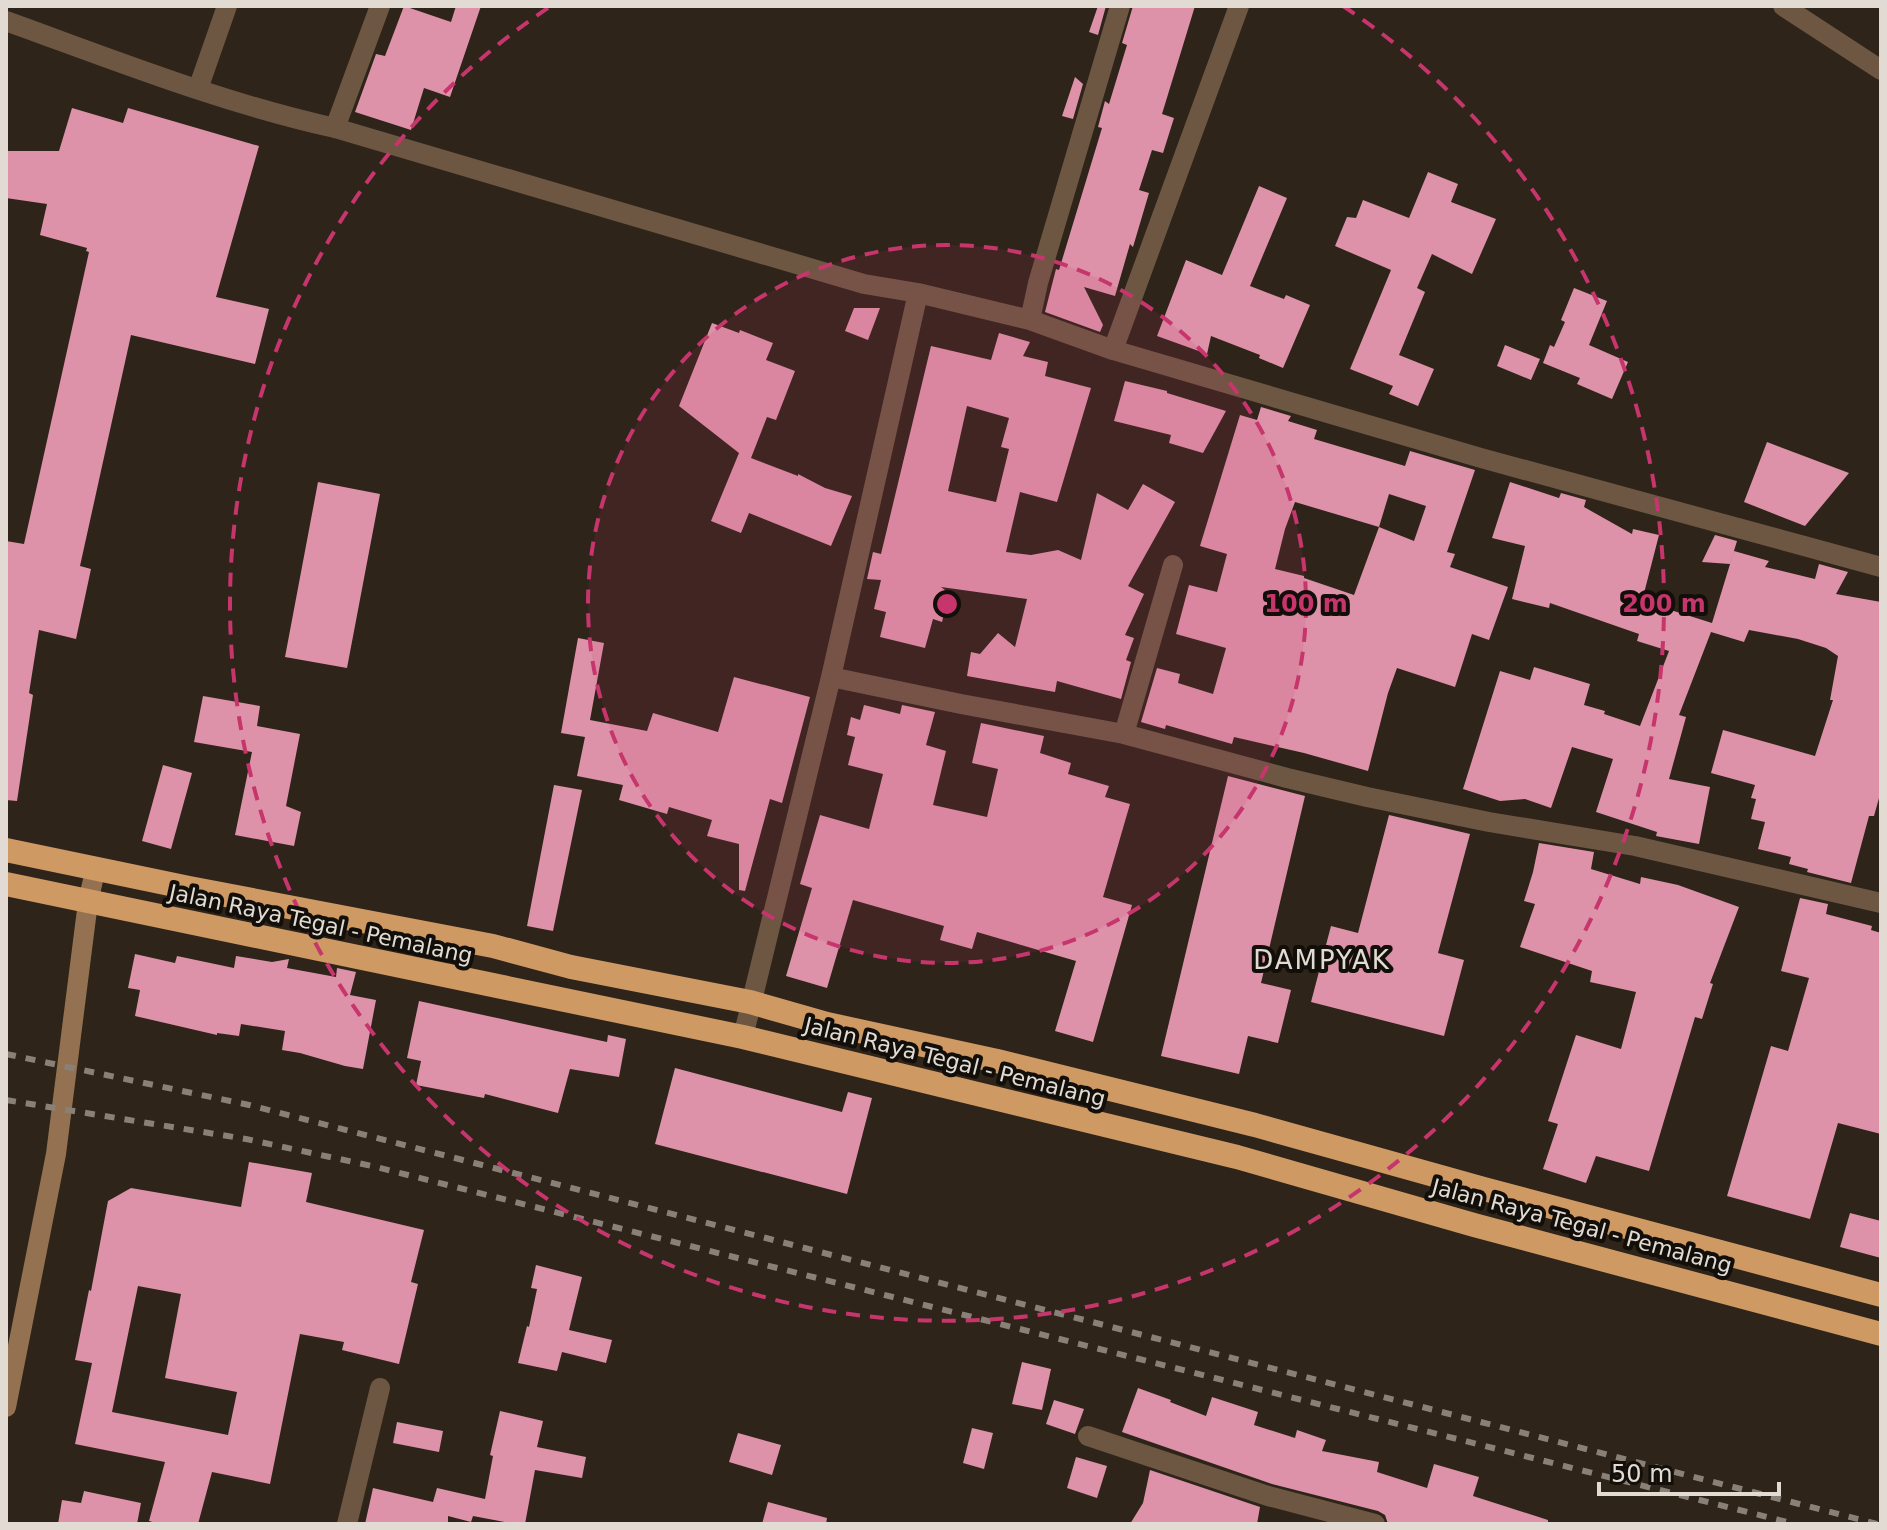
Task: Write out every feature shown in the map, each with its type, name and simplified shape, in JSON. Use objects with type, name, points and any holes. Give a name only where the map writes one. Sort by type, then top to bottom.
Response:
[{"type":"highway","name":"Jalan Raya Tegal - Pemalang","points":[[6,850],[493,946],[571,967],[750,1002],[827,1024],[997,1061],[1255,1125],[1881,1295]]},
{"type":"highway","name":"Jalan Raya Tegal - Pemalang","points":[[6,884],[743,1037],[1237,1157],[1474,1225],[1881,1334]]},
{"type":"highway","points":[[1474,1225],[1484,1189]]},
{"type":"main road","points":[[6,1407],[56,1154],[88,902],[96,867]]},
{"type":"street","points":[[198,89],[227,6]]},
{"type":"street","points":[[335,128],[380,6]]},
{"type":"street","points":[[1030,320],[1120,6]]},
{"type":"street","points":[[1113,350],[1239,6]]},
{"type":"street","points":[[1783,6],[1881,70]]},
{"type":"street","points":[[6,21],[293,119],[335,128],[864,284],[918,293],[1030,320],[1113,350],[1481,458],[1881,567]]},
{"type":"street","points":[[743,1037],[831,677],[918,293]]},
{"type":"street","points":[[1124,734],[1173,565]]},
{"type":"street","points":[[831,677],[1124,734],[1367,797],[1489,822],[1635,846],[1881,903]]},
{"type":"street","points":[[347,1524],[380,1388]]},
{"type":"street","points":[[1088,1436],[1268,1496],[1375,1524]]},
{"type":"building","points":[[404,6],[451,22],[456,6],[481,6],[450,97],[424,88],[411,130],[355,112],[376,54],[385,56]]},
{"type":"building","points":[[1098,6],[1106,6],[1098,35],[1089,32]]},
{"type":"building","points":[[1133,6],[1195,6],[1162,114],[1174,118],[1163,153],[1152,150],[1139,190],[1149,193],[1115,296],[1084,287],[1103,325],[1100,332],[1045,312],[1102,128],[1098,127],[1105,101],[1109,104],[1127,45],[1122,43]]},
{"type":"building","points":[[1075,77],[1083,84],[1073,119],[1062,116]]},
{"type":"building","points":[[72,108],[123,123],[128,108],[259,146],[216,297],[269,309],[255,364],[131,335],[80,566],[91,569],[76,639],[39,630],[17,801],[6,800],[6,541],[24,544],[89,252],[87,248],[40,235],[47,204],[6,198],[6,151],[59,151]]},
{"type":"building","points":[[1428,172],[1458,184],[1451,202],[1496,219],[1472,274],[1432,254],[1417,288],[1425,292],[1399,355],[1434,369],[1418,406],[1389,394],[1393,386],[1350,369],[1391,270],[1335,246],[1347,217],[1356,218],[1363,200],[1409,218]]},
{"type":"building","points":[[1259,186],[1287,198],[1250,286],[1310,305],[1283,368],[1259,358],[1260,355],[1211,336],[1207,354],[1157,336],[1186,260],[1222,275]]},
{"type":"building","points":[[1574,288],[1607,301],[1589,345],[1628,362],[1612,399],[1577,384],[1580,378],[1543,363],[1565,322],[1561,320]]},
{"type":"building","points":[[854,308],[880,308],[868,340],[845,331]]},
{"type":"building","points":[[712,323],[773,343],[766,360],[795,371],[776,420],[767,417],[751,458],[852,496],[831,546],[749,513],[741,533],[711,521],[739,453],[679,406]]},
{"type":"building","points":[[999,333],[1030,342],[1023,356],[1048,362],[1045,376],[1091,388],[1057,502],[1020,492],[1006,552],[1031,555],[1058,550],[1081,560],[1097,493],[1128,510],[1143,484],[1175,502],[1128,586],[1144,594],[1125,635],[1134,638],[1126,660],[1131,662],[1121,699],[1057,681],[1055,692],[967,676],[971,652],[980,654],[998,633],[1015,647],[1027,599],[941,587],[949,593],[942,622],[933,619],[925,648],[880,637],[886,612],[874,609],[881,580],[867,579],[873,552],[881,554],[931,346],[991,360]],"holes":[[[967,406],[1009,418],[1001,447],[1009,449],[996,502],[948,491]]]},
{"type":"building","points":[[1505,345],[1540,359],[1531,380],[1497,366]]},
{"type":"building","points":[[1125,381],[1226,411],[1203,453],[1169,443],[1171,435],[1114,421]]},
{"type":"building","points":[[1261,407],[1291,416],[1288,421],[1317,430],[1314,439],[1405,466],[1410,451],[1475,470],[1447,552],[1455,554],[1450,567],[1508,587],[1489,640],[1472,634],[1455,687],[1397,668],[1368,771],[1234,737],[1232,744],[1166,725],[1165,729],[1141,722],[1157,668],[1180,674],[1178,683],[1213,694],[1226,648],[1176,634],[1189,585],[1217,592],[1227,554],[1200,546],[1240,415],[1257,420]],"holes":[[[1389,494],[1426,506],[1414,541],[1379,527]],[[1295,502],[1379,527],[1354,595],[1304,576],[1275,569]]]},
{"type":"building","points":[[1767,442],[1849,473],[1805,526],[1744,502]]},
{"type":"building","points":[[318,482],[380,494],[347,668],[285,657]]},
{"type":"building","points":[[1510,482],[1559,498],[1561,493],[1586,500],[1584,507],[1632,534],[1633,529],[1659,535],[1642,601],[1712,623],[1734,551],[1769,561],[1765,567],[1815,579],[1819,564],[1848,572],[1836,594],[1881,602],[1881,791],[1874,816],[1869,816],[1851,883],[1807,872],[1808,869],[1789,864],[1791,857],[1758,849],[1765,822],[1751,819],[1756,799],[1751,798],[1755,785],[1711,773],[1723,730],[1815,756],[1833,700],[1830,700],[1838,656],[1826,648],[1798,639],[1749,630],[1744,642],[1711,632],[1679,715],[1686,717],[1669,779],[1710,787],[1699,844],[1656,836],[1657,832],[1596,812],[1613,759],[1572,747],[1551,808],[1525,799],[1500,801],[1463,789],[1500,671],[1530,680],[1534,667],[1590,684],[1584,705],[1640,726],[1669,651],[1637,641],[1639,634],[1550,603],[1549,608],[1512,599],[1525,546],[1492,538]]},
{"type":"building","points":[[1715,535],[1737,541],[1730,564],[1702,562]]},
{"type":"building","points":[[578,638],[604,643],[590,720],[647,731],[653,713],[718,732],[734,677],[810,697],[782,803],[770,799],[745,891],[739,890],[739,844],[707,836],[712,820],[669,807],[667,814],[619,800],[623,785],[577,776],[585,737],[561,733]]},
{"type":"building","points":[[203,696],[260,706],[257,726],[300,734],[286,806],[301,812],[294,846],[235,835],[252,752],[194,742]]},
{"type":"building","points":[[864,705],[900,714],[902,705],[935,712],[926,745],[946,751],[933,805],[987,817],[998,769],[972,763],[981,723],[1044,736],[1040,753],[1071,763],[1068,774],[1109,786],[1105,797],[1130,804],[1103,897],[1132,905],[1093,1042],[1055,1031],[1076,961],[977,932],[972,949],[940,940],[944,926],[853,900],[827,988],[786,976],[812,888],[800,884],[820,815],[869,829],[883,774],[848,765],[855,737],[847,735],[851,717],[860,720]]},
{"type":"building","points":[[163,765],[192,773],[171,849],[142,841]]},
{"type":"building","points":[[1228,776],[1305,796],[1261,983],[1291,990],[1278,1043],[1248,1036],[1239,1074],[1161,1056]]},
{"type":"building","points":[[554,785],[582,790],[553,931],[527,926]]},
{"type":"building","points":[[1389,815],[1470,834],[1438,953],[1464,960],[1444,1036],[1311,1002],[1331,926],[1358,933]]},
{"type":"building","points":[[1539,843],[1594,852],[1591,869],[1640,884],[1641,877],[1678,885],[1739,907],[1710,983],[1713,984],[1702,1019],[1695,1017],[1649,1171],[1596,1156],[1586,1183],[1543,1169],[1558,1124],[1548,1121],[1576,1035],[1621,1049],[1636,992],[1590,982],[1592,971],[1520,947],[1535,904],[1524,901]]},
{"type":"building","points":[[1800,898],[1828,904],[1826,914],[1872,926],[1871,930],[1881,933],[1881,1134],[1838,1123],[1810,1219],[1727,1196],[1771,1046],[1788,1051],[1809,978],[1781,971]]},
{"type":"building","points":[[135,954],[175,963],[177,956],[234,968],[236,956],[272,962],[289,959],[287,968],[336,977],[337,968],[356,972],[350,995],[376,1000],[363,1069],[282,1050],[285,1031],[241,1024],[239,1036],[217,1035],[135,1016],[140,990],[128,988]]},
{"type":"building","points":[[419,1001],[607,1042],[608,1035],[626,1039],[619,1077],[570,1069],[558,1113],[485,1094],[484,1098],[416,1085],[421,1061],[407,1058]]},
{"type":"building","points":[[675,1068],[842,1112],[848,1092],[872,1098],[847,1194],[655,1144]]},
{"type":"building","points":[[249,1162],[312,1173],[306,1202],[424,1230],[411,1282],[418,1284],[399,1364],[342,1350],[344,1342],[300,1334],[270,1484],[212,1472],[198,1524],[149,1521],[165,1462],[75,1444],[92,1363],[75,1360],[108,1201],[131,1188],[241,1207]],"holes":[[[138,1286],[181,1294],[165,1378],[237,1392],[228,1435],[112,1412]]]},
{"type":"building","points":[[1850,1213],[1881,1221],[1881,1258],[1840,1247]]},
{"type":"building","points":[[536,1265],[582,1277],[569,1330],[612,1340],[606,1363],[562,1352],[557,1371],[518,1363],[537,1289],[531,1288]]},
{"type":"building","points":[[1022,1362],[1051,1369],[1042,1410],[1012,1404]]},
{"type":"building","points":[[1138,1388],[1206,1416],[1212,1397],[1258,1412],[1254,1425],[1295,1438],[1297,1430],[1326,1440],[1322,1451],[1379,1462],[1377,1472],[1427,1488],[1434,1464],[1479,1477],[1473,1496],[1548,1520],[1548,1524],[1388,1524],[1385,1515],[1378,1511],[1272,1484],[1122,1432]]},
{"type":"building","points":[[1054,1400],[1084,1409],[1075,1434],[1046,1424]]},
{"type":"building","points":[[500,1411],[543,1421],[537,1447],[586,1457],[582,1478],[535,1470],[525,1524],[473,1516],[471,1522],[448,1516],[448,1524],[365,1524],[373,1488],[433,1502],[437,1488],[485,1499],[493,1456],[490,1455]]},
{"type":"building","points":[[397,1422],[443,1431],[439,1452],[393,1443]]},
{"type":"building","points":[[972,1428],[993,1433],[984,1469],[963,1463]]},
{"type":"building","points":[[738,1433],[781,1445],[772,1475],[729,1462]]},
{"type":"building","points":[[1076,1457],[1107,1466],[1097,1498],[1067,1488]]},
{"type":"building","points":[[1150,1470],[1260,1507],[1257,1524],[1130,1524],[1143,1503]]},
{"type":"building","points":[[84,1491],[141,1503],[137,1524],[58,1524],[62,1500],[81,1503]]},
{"type":"building","points":[[768,1502],[827,1518],[826,1524],[762,1524]]},
{"type":"railway","points":[[6,1054],[249,1105],[1877,1524]]},
{"type":"railway","points":[[6,1100],[246,1139],[372,1166],[1795,1524]]},
{"type":"district","name":"DAMPYAK","points":[[1322,960]]}]
